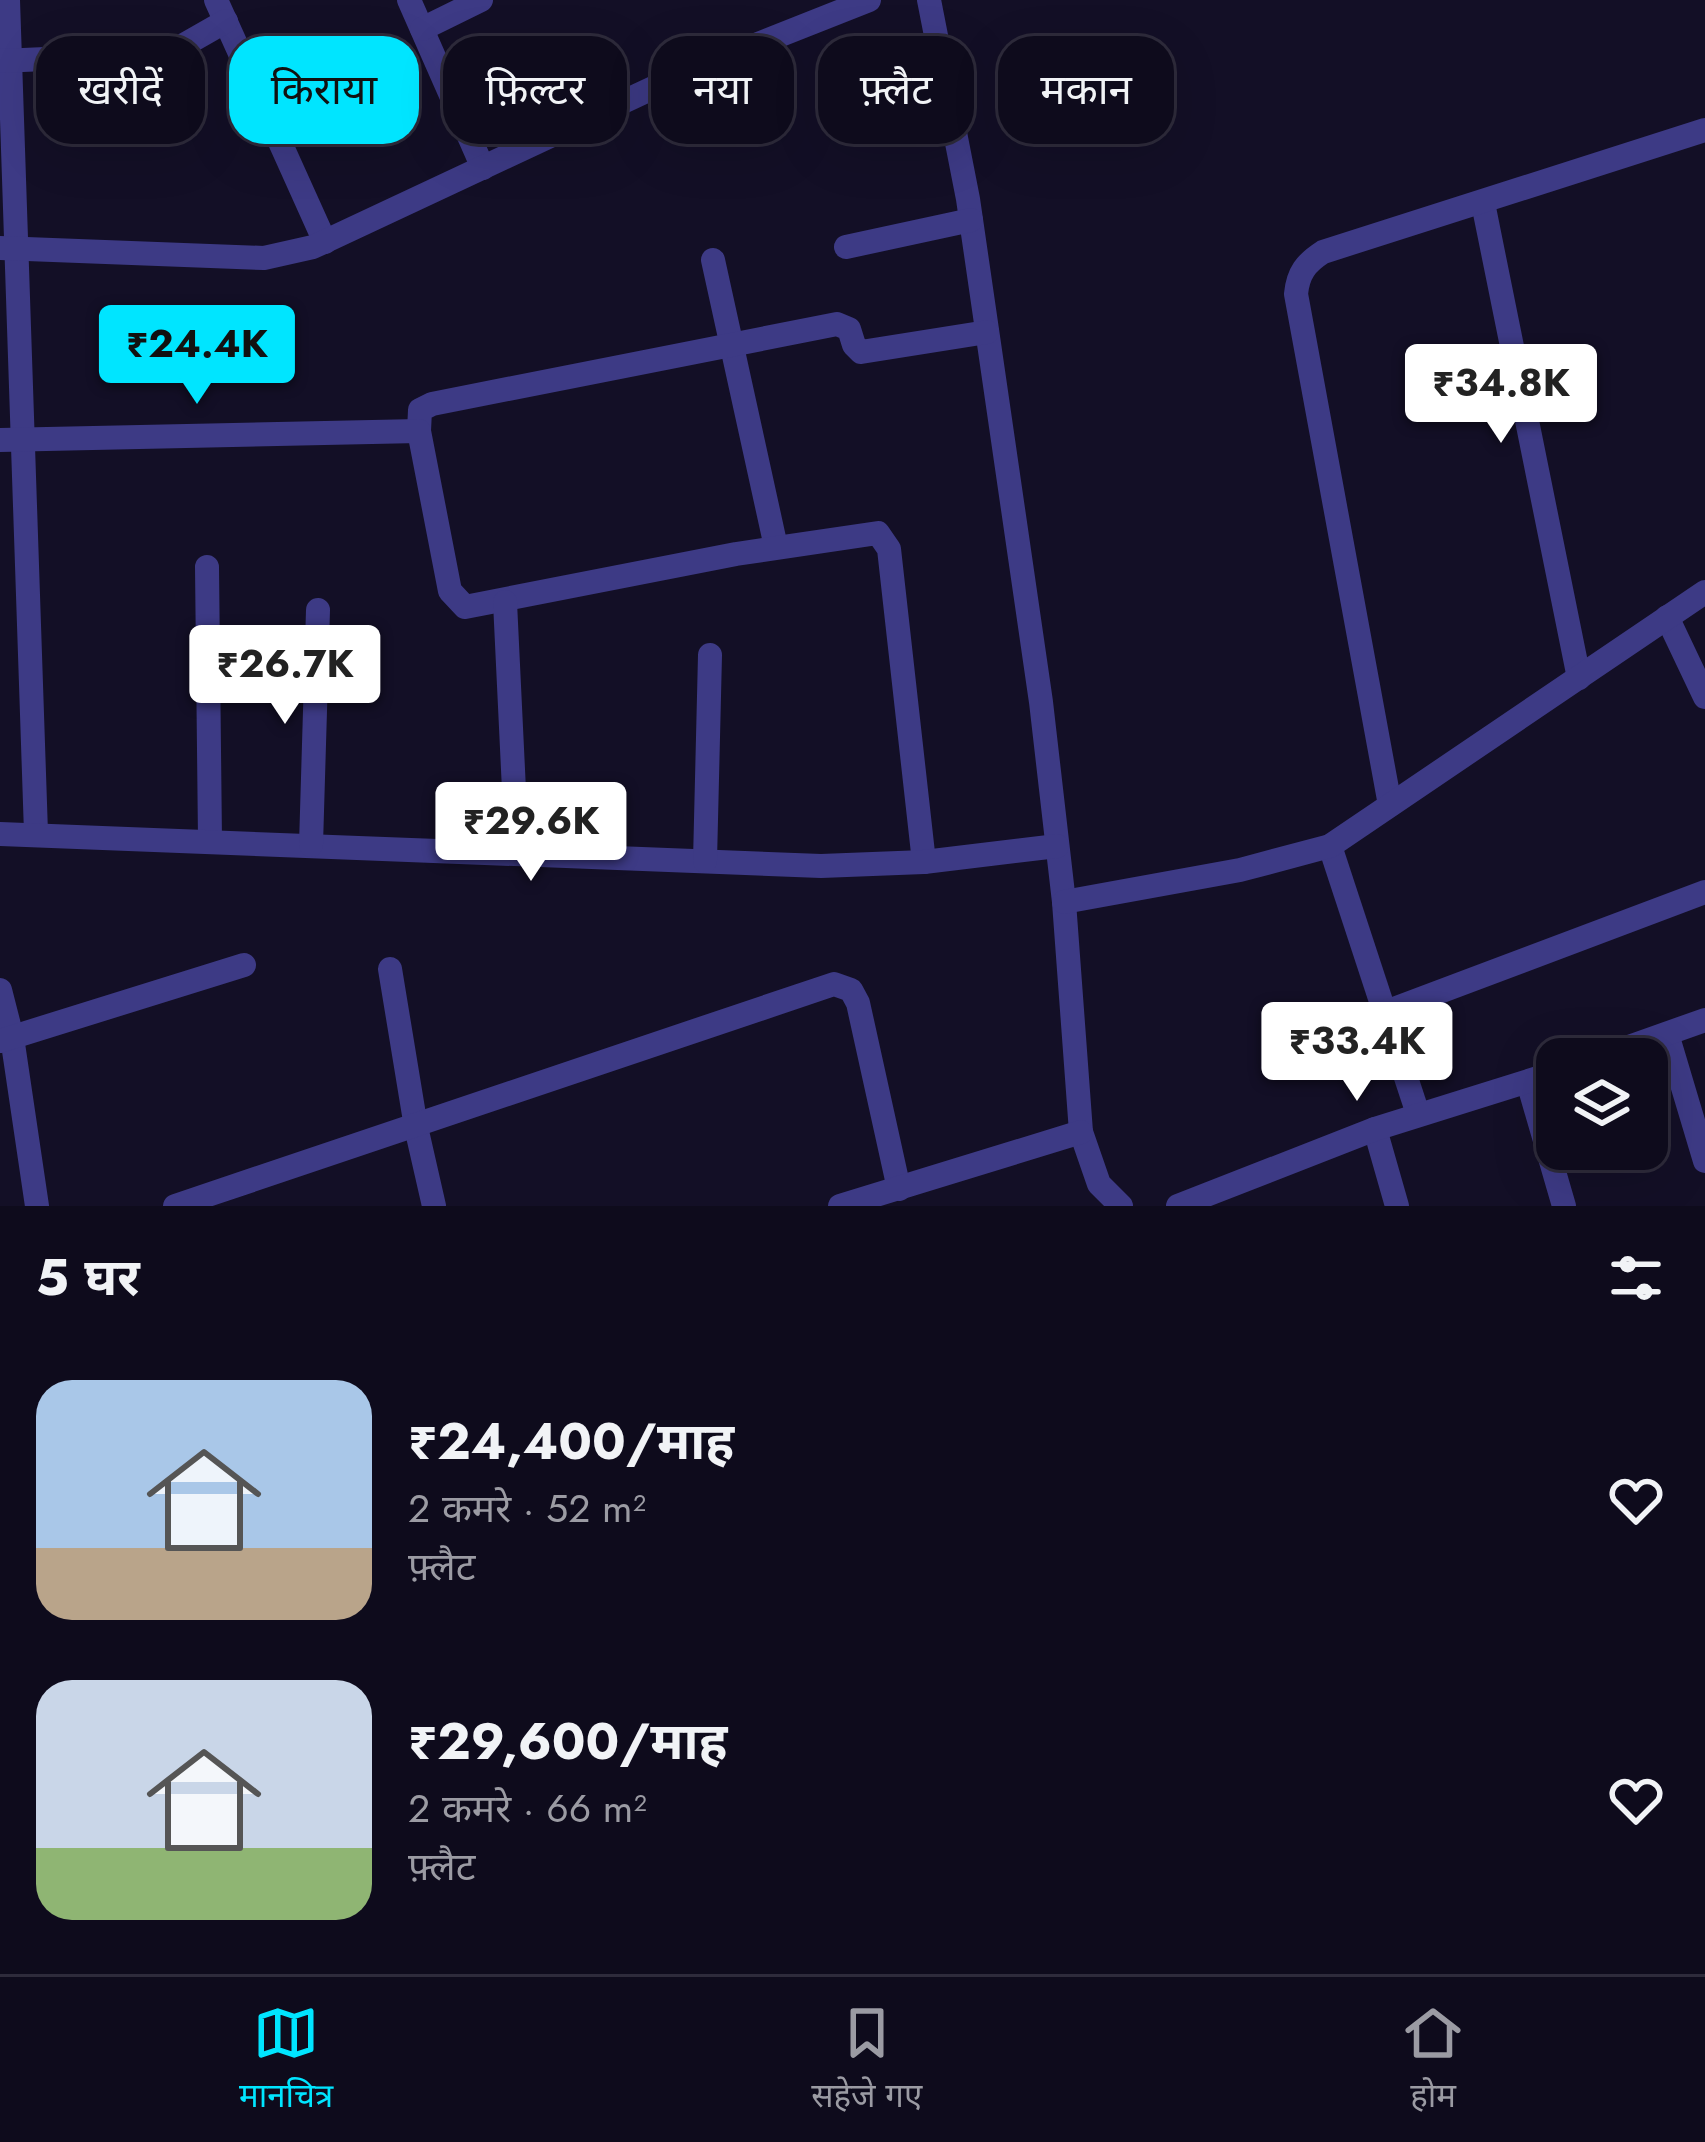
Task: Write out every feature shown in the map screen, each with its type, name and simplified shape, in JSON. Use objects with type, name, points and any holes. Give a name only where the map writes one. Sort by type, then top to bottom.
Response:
[{"type":"street","points":[[8,0],[12,440],[36,833]]},
{"type":"street","points":[[409,0],[483,168]]},
{"type":"street","points":[[422,28],[481,0]]},
{"type":"street","points":[[7,248],[264,258],[325,242],[685,74],[869,0]]},
{"type":"street","points":[[929,0],[971,220],[1041,702],[1064,902],[1081,1132],[1099,1184],[1121,1206]]},
{"type":"street","points":[[6,60],[158,54],[184,45],[221,10],[325,242]]},
{"type":"street","points":[[1390,805],[1296,294],[1298,279],[1308,262],[1323,252],[1705,130]]},
{"type":"street","points":[[1483,202],[1579,678]]},
{"type":"street","points":[[846,247],[971,220]]},
{"type":"street","points":[[713,260],[776,547]]},
{"type":"street","points":[[924,862],[885,539],[868,533],[776,547],[465,607],[450,591],[419,431],[420,410],[731,343],[845,325],[857,350],[869,352],[987,332]]},
{"type":"street","points":[[12,440],[419,431]]},
{"type":"street","points":[[207,567],[210,840]]},
{"type":"street","points":[[1064,902],[1240,870],[1330,846],[1705,592]]},
{"type":"street","points":[[506,602],[517,853]]},
{"type":"street","points":[[311,845],[318,610]]},
{"type":"street","points":[[1667,617],[1705,697]]},
{"type":"street","points":[[705,861],[710,655]]},
{"type":"street","points":[[0,833],[821,866],[924,862],[1057,846]]},
{"type":"street","points":[[1330,846],[1418,1114]]},
{"type":"street","points":[[1386,1012],[1705,892]]},
{"type":"street","points":[[6,1039],[244,965]]},
{"type":"street","points":[[390,969],[434,1206]]},
{"type":"street","points":[[175,1206],[834,985],[851,990],[858,1003],[899,1189]]},
{"type":"street","points":[[0,990],[37,1206]]},
{"type":"street","points":[[1655,1038],[1705,1020]]},
{"type":"street","points":[[1667,1034],[1705,1161]]},
{"type":"street","points":[[1178,1206],[1418,1114],[1536,1079]]},
{"type":"street","points":[[1528,1082],[1564,1206]]},
{"type":"street","points":[[1376,1129],[1397,1206]]},
{"type":"street","points":[[840,1206],[1081,1132]]}]
